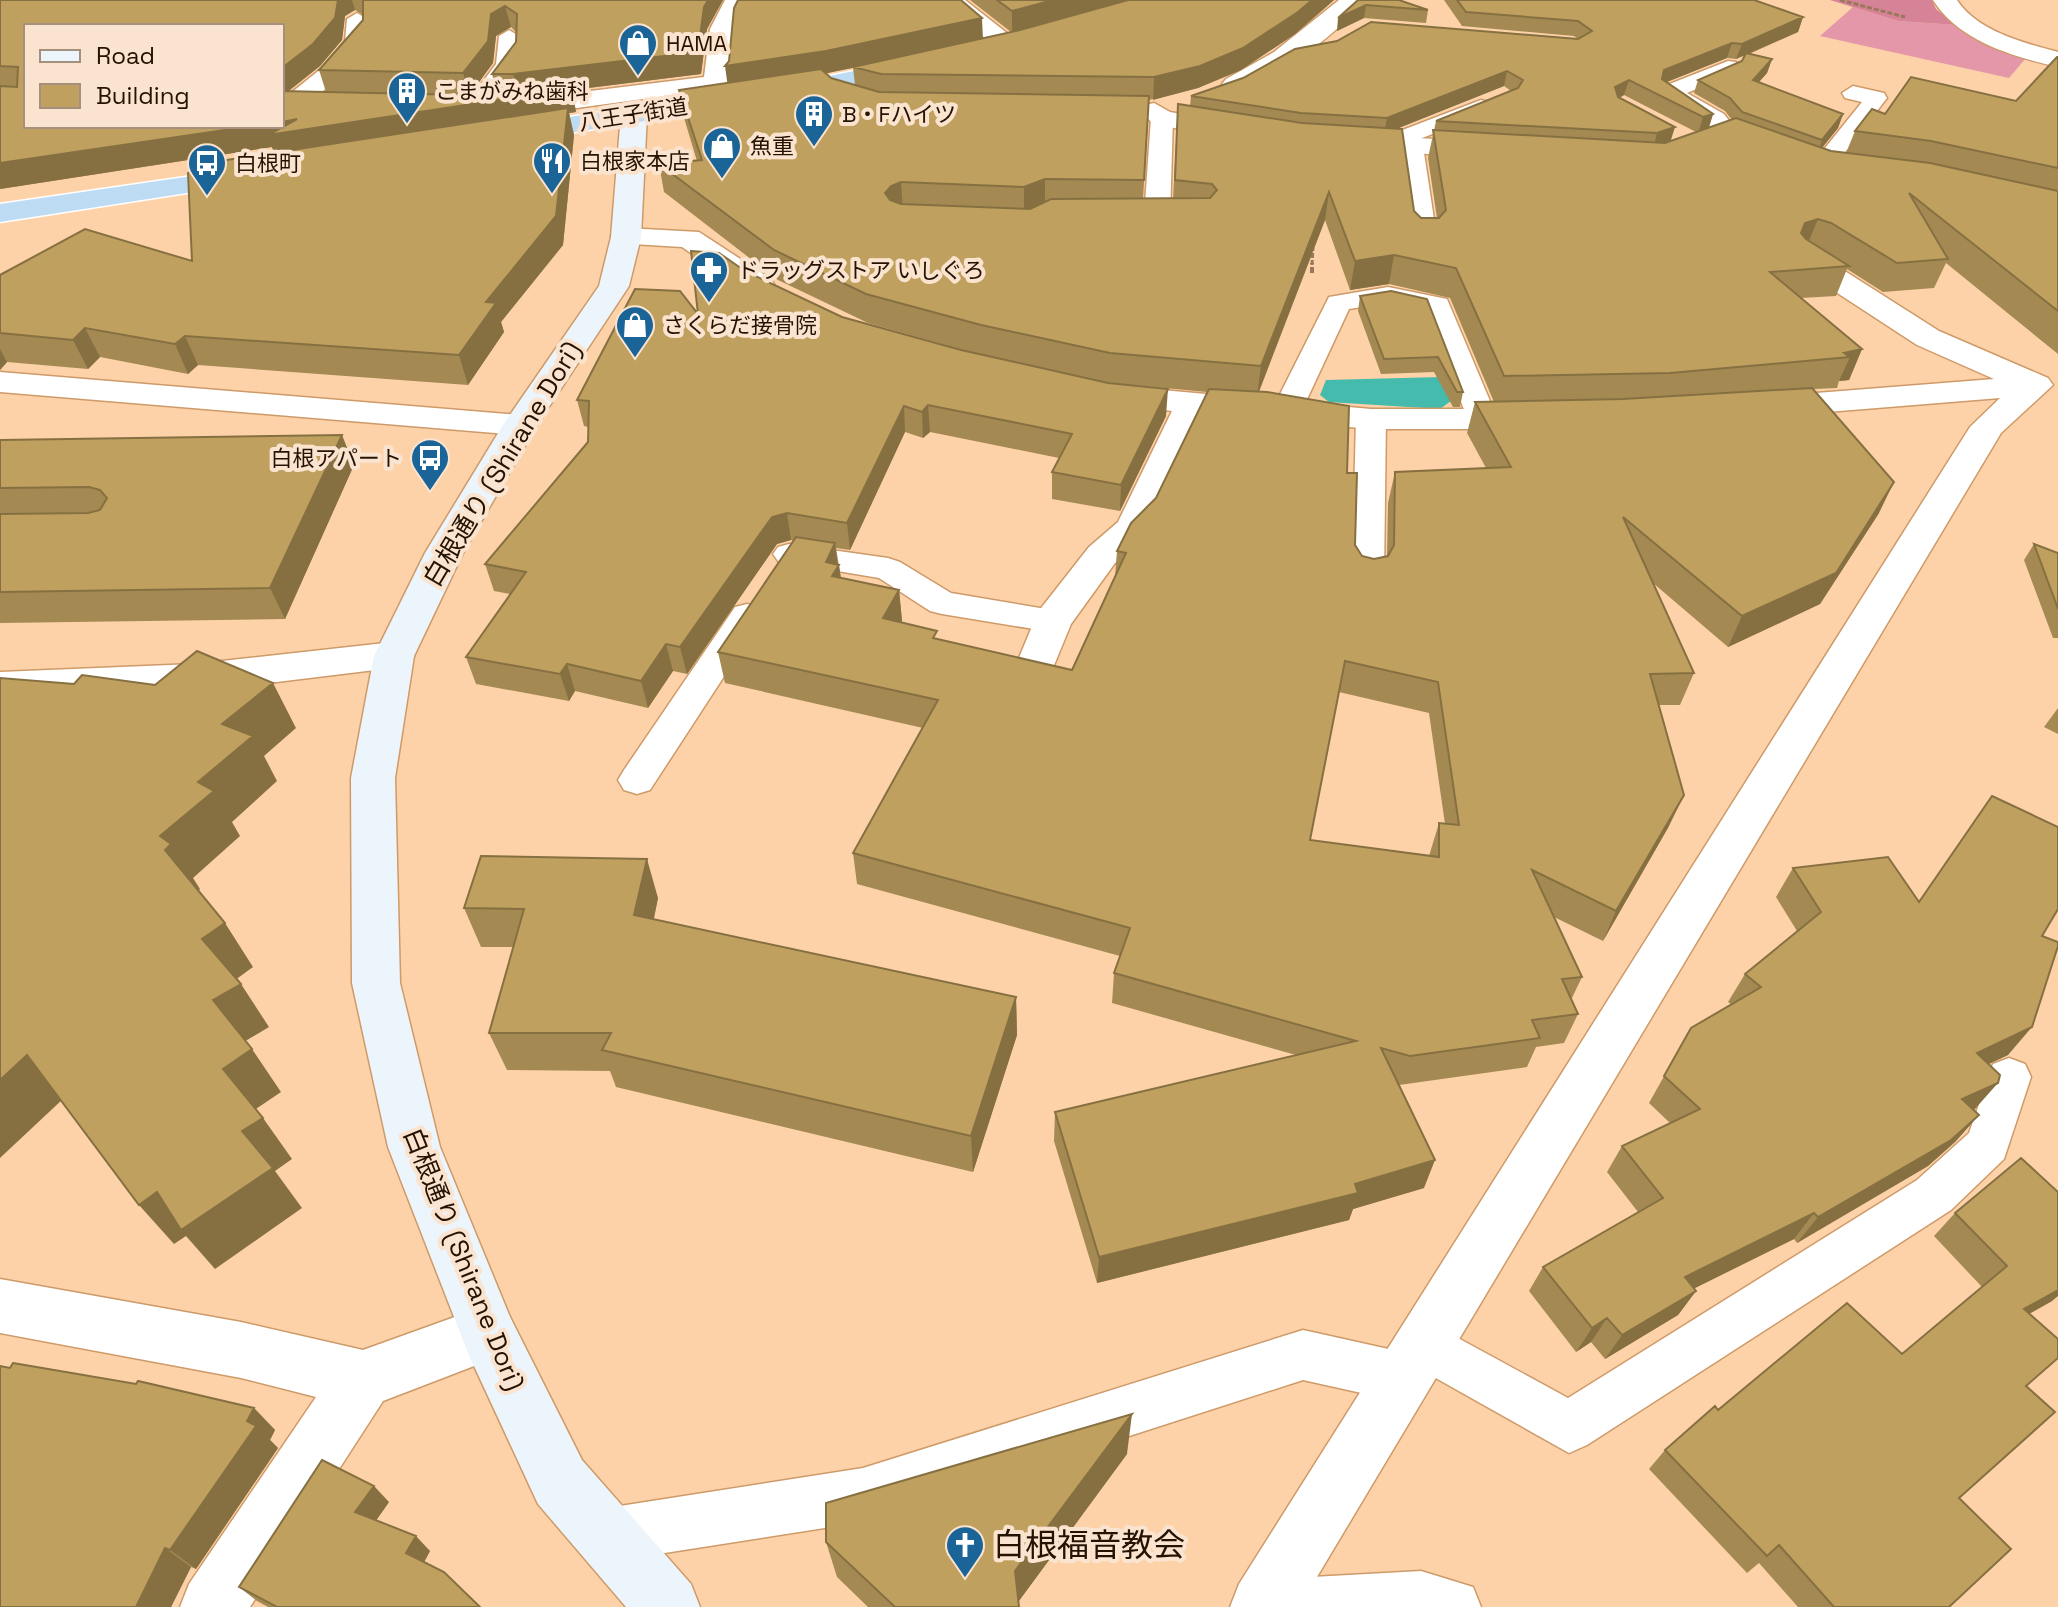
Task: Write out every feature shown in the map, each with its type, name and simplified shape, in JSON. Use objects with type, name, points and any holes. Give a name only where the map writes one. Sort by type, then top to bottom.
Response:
[{"type":"highway","points":[[983,51],[1037,37]]},
{"type":"highway","name":"八王子街道","points":[[489,138],[523,120],[634,114],[829,84],[942,60]]},
{"type":"highway","points":[[0,213],[275,171]]},
{"type":"street","points":[[1158,114],[1251,78],[1284,56],[1353,0]]},
{"type":"street","points":[[1945,0],[1960,19],[1985,34],[2058,60]]},
{"type":"street","points":[[445,106],[475,107],[523,120],[716,83],[717,44],[729,11],[745,4]]},
{"type":"street","points":[[829,84],[843,97],[869,105]]},
{"type":"street","points":[[288,102],[340,103]]},
{"type":"street","points":[[1124,110],[1267,135]]},
{"type":"street","name":"白根通り (Shirane Dori)","points":[[634,114],[626,237],[614,286],[520,425],[444,553],[394,656],[373,778],[376,983],[414,1147],[488,1333],[560,1482],[668,1607]]},
{"type":"street","points":[[1697,145],[1727,134],[1754,144]]},
{"type":"street","points":[[1313,141],[1518,152]]},
{"type":"street","points":[[1794,159],[1821,168],[1849,172]]},
{"type":"street","points":[[626,237],[689,238],[761,287],[788,300]]},
{"type":"street","points":[[1807,260],[1928,338],[2047,382]]},
{"type":"street","points":[[0,382],[520,425]]},
{"type":"street","points":[[1735,410],[2047,382]]},
{"type":"street","points":[[1262,1607],[1987,427],[2047,382]]},
{"type":"street","points":[[1079,389],[1108,396],[1192,405],[1287,410],[1371,419],[1557,418]]},
{"type":"street","points":[[1036,665],[1052,621],[1102,555],[1133,528],[1192,405]]},
{"type":"street","points":[[0,686],[194,678],[394,656]]},
{"type":"street","points":[[0,1306],[241,1350],[363,1379],[488,1333]]},
{"type":"street","points":[[212,1607],[363,1379]]},
{"type":"lane","points":[[954,0],[968,15],[1010,44]]},
{"type":"lane","points":[[288,102],[330,73],[356,42],[357,19]]},
{"type":"lane","points":[[475,107],[507,64],[509,36]]},
{"type":"lane","points":[[1284,56],[1308,57],[1335,47]]},
{"type":"lane","points":[[1727,134],[1716,119],[1670,92],[1728,67]]},
{"type":"lane","points":[[1821,168],[1876,98],[1853,93]]},
{"type":"lane","points":[[1424,239],[1399,145],[1505,96]]},
{"type":"lane","points":[[1157,218],[1158,114]]},
{"type":"lane","points":[[1125,218],[1184,218]]},
{"type":"lane","points":[[1287,410],[1339,303],[1388,295],[1437,305],[1483,420]]},
{"type":"lane","points":[[1368,576],[1371,419]]},
{"type":"lane","points":[[637,780],[790,553],[888,569],[942,603],[1052,621]]},
{"type":"lane","points":[[607,1535],[863,1495],[1303,1355],[1412,1360],[1569,1427],[1934,1195],[1988,1145],[2009,1077]]},
{"type":"lane","points":[[1276,1607],[1421,1599],[1453,1607]]},
{"type":"shaded area","points":[[1830,0],[1932,0],[1936,9],[1957,25],[1898,21]]},
{"type":"shaded area","points":[[1853,7],[1898,21],[1957,25],[2026,58],[2009,78],[1820,36]]},
{"type":"water","points":[[1441,377],[1451,401],[1440,409],[1329,402],[1320,395],[1326,380]]},
{"type":"building","points":[[0,0],[338,0],[335,18],[313,44],[284,66],[284,24],[24,24],[24,128],[238,128],[0,163],[0,86],[17,87],[18,67],[0,66]]},
{"type":"building","points":[[363,0],[708,0],[704,7],[698,52],[492,74],[516,42],[517,14],[505,6],[491,14],[488,41],[463,73],[319,70],[363,20]]},
{"type":"building","points":[[738,0],[961,0],[982,18],[826,51],[725,66],[729,61],[734,8]]},
{"type":"building","points":[[997,0],[1053,0],[1012,11]]},
{"type":"building","points":[[1128,0],[1312,0],[1243,48],[1200,66],[1154,77],[881,74],[853,67],[1020,30]]},
{"type":"building","points":[[1358,0],[1399,0],[1428,10],[1366,5],[1338,18]]},
{"type":"building","points":[[1457,0],[1754,0],[1803,17],[1742,44],[1732,43],[1664,70],[1662,79],[1713,114],[1703,117],[1629,80],[1615,87],[1618,97],[1675,127],[1657,133],[1436,121],[1518,88],[1523,80],[1507,71],[1387,118],[1301,113],[1191,96],[1243,78],[1295,49],[1337,41],[1371,22],[1578,39],[1592,31],[1578,21],[1466,12]]},
{"type":"building","points":[[1746,53],[1772,59],[1753,80],[1843,114],[1822,140],[1742,112],[1730,98],[1698,80],[1742,61]]},
{"type":"building","points":[[2057,57],[2058,168],[1931,141],[1855,131],[1872,109],[1885,114],[1911,77],[2016,101]]},
{"type":"building","points":[[821,69],[831,78],[879,92],[1149,96],[1144,180],[1045,179],[1024,187],[901,182],[885,193],[890,200],[901,204],[1030,209],[1051,199],[1210,198],[1217,190],[1212,184],[1175,180],[1178,104],[1302,123],[1402,129],[1414,211],[1421,218],[1439,218],[1446,210],[1433,130],[1665,143],[1736,118],[1831,151],[1930,163],[2058,191],[2058,311],[1909,193],[1948,259],[1897,263],[1831,223],[1818,219],[1805,223],[1801,233],[1849,266],[1770,272],[1862,349],[1844,353],[1850,357],[1670,373],[1504,376],[1456,268],[1394,255],[1355,261],[1329,192],[1261,366],[1110,353],[981,325],[866,294],[774,250],[659,164],[702,160],[679,90]]},
{"type":"building","points":[[572,89],[268,135],[297,119],[284,122],[284,91],[513,96]]},
{"type":"building","points":[[568,108],[556,216],[486,302],[496,303],[459,355],[185,336],[175,344],[85,328],[73,340],[0,333],[0,275],[85,229],[192,261],[188,173],[207,163]]},
{"type":"building","points":[[691,251],[719,253],[745,271],[842,317],[961,350],[1108,383],[1168,389],[1121,485],[1052,472],[1072,434],[928,405],[922,412],[904,406],[847,523],[787,513],[772,517],[680,647],[666,644],[641,681],[567,664],[560,674],[466,657],[526,572],[485,564],[588,442],[589,401],[577,400],[635,289],[680,291],[698,314]]},
{"type":"building","points":[[1391,291],[1427,299],[1463,392],[1457,392],[1438,357],[1384,359],[1360,296]]},
{"type":"building","points":[[1812,388],[1894,482],[1836,573],[1742,616],[1623,517],[1694,673],[1650,674],[1684,795],[1616,911],[1532,870],[1582,977],[1562,979],[1578,1014],[1532,1020],[1540,1038],[1410,1056],[1381,1048],[1435,1160],[1355,1184],[1358,1193],[1099,1257],[1055,1112],[1356,1041],[1114,973],[1130,928],[853,853],[938,700],[718,652],[796,537],[835,543],[826,562],[839,565],[832,576],[899,590],[883,618],[937,631],[933,638],[1072,670],[1126,553],[1117,551],[1131,523],[1156,498],[1209,389],[1267,392],[1349,406],[1347,473],[1357,473],[1355,545],[1362,556],[1374,559],[1388,556],[1394,545],[1395,472],[1511,467],[1475,402],[1623,399]],"holes":[[[1345,661],[1438,682],[1459,825],[1439,823],[1439,857],[1310,840]]]},
{"type":"building","points":[[342,435],[270,588],[0,592],[0,514],[88,513],[100,510],[107,498],[100,490],[89,487],[0,488],[0,440]]},
{"type":"building","points":[[2034,544],[2058,553],[2058,609]]},
{"type":"building","points":[[197,651],[273,683],[222,724],[253,736],[198,782],[214,791],[160,836],[171,844],[165,850],[225,923],[202,939],[241,984],[213,1000],[252,1049],[223,1069],[263,1118],[242,1131],[273,1168],[181,1230],[157,1192],[139,1205],[27,1055],[0,1080],[0,678],[74,684],[82,675],[155,685]]},
{"type":"building","points":[[1992,796],[2058,827],[2058,909],[2042,936],[2058,942],[2058,946],[2032,1027],[1977,1053],[2000,1075],[1998,1083],[1962,1099],[1979,1115],[1951,1140],[1818,1217],[1814,1213],[1685,1277],[1696,1291],[1622,1335],[1607,1318],[1592,1328],[1543,1267],[1663,1198],[1622,1146],[1700,1109],[1664,1076],[1691,1028],[1761,987],[1745,974],[1821,912],[1793,868],[1888,857],[1919,902]]},
{"type":"building","points":[[481,856],[647,859],[634,915],[1016,997],[971,1136],[602,1050],[611,1033],[489,1033],[524,909],[464,908]]},
{"type":"building","points":[[2021,1158],[2058,1192],[2058,1290],[2024,1309],[2058,1339],[2058,1358],[2026,1386],[2055,1412],[1959,1498],[2011,1549],[1949,1607],[1834,1607],[1779,1545],[1767,1556],[1665,1450],[1715,1406],[1718,1410],[1847,1303],[1902,1354],[2007,1266],[1955,1213]]},
{"type":"building","points":[[13,1363],[136,1384],[138,1381],[254,1408],[247,1421],[256,1426],[170,1550],[165,1548],[136,1607],[0,1607],[0,1366],[10,1368]]},
{"type":"building","points":[[1132,1414],[1015,1571],[1019,1607],[895,1607],[826,1542],[826,1503]]},
{"type":"building","points":[[322,1460],[374,1486],[355,1512],[416,1536],[406,1553],[444,1572],[480,1607],[277,1607],[239,1587]]},
{"type":"place","name":"HAMA","points":[[638,77]]},
{"type":"place","name":"こまがみね歯科","points":[[407,125]]},
{"type":"place","name":"B・Fハイツ","points":[[814,148]]},
{"type":"place","name":"魚重","points":[[722,180]]},
{"type":"place","name":"白根家本店","points":[[552,195]]},
{"type":"place","name":"白根町","points":[[207,197]]},
{"type":"place","name":"ドラッグストア いしぐろ","points":[[709,304]]},
{"type":"place","name":"さくらだ接骨院","points":[[635,359]]},
{"type":"place","name":"白根アパート","points":[[430,492]]},
{"type":"place","name":"白根福音教会","points":[[965,1579]]}]
